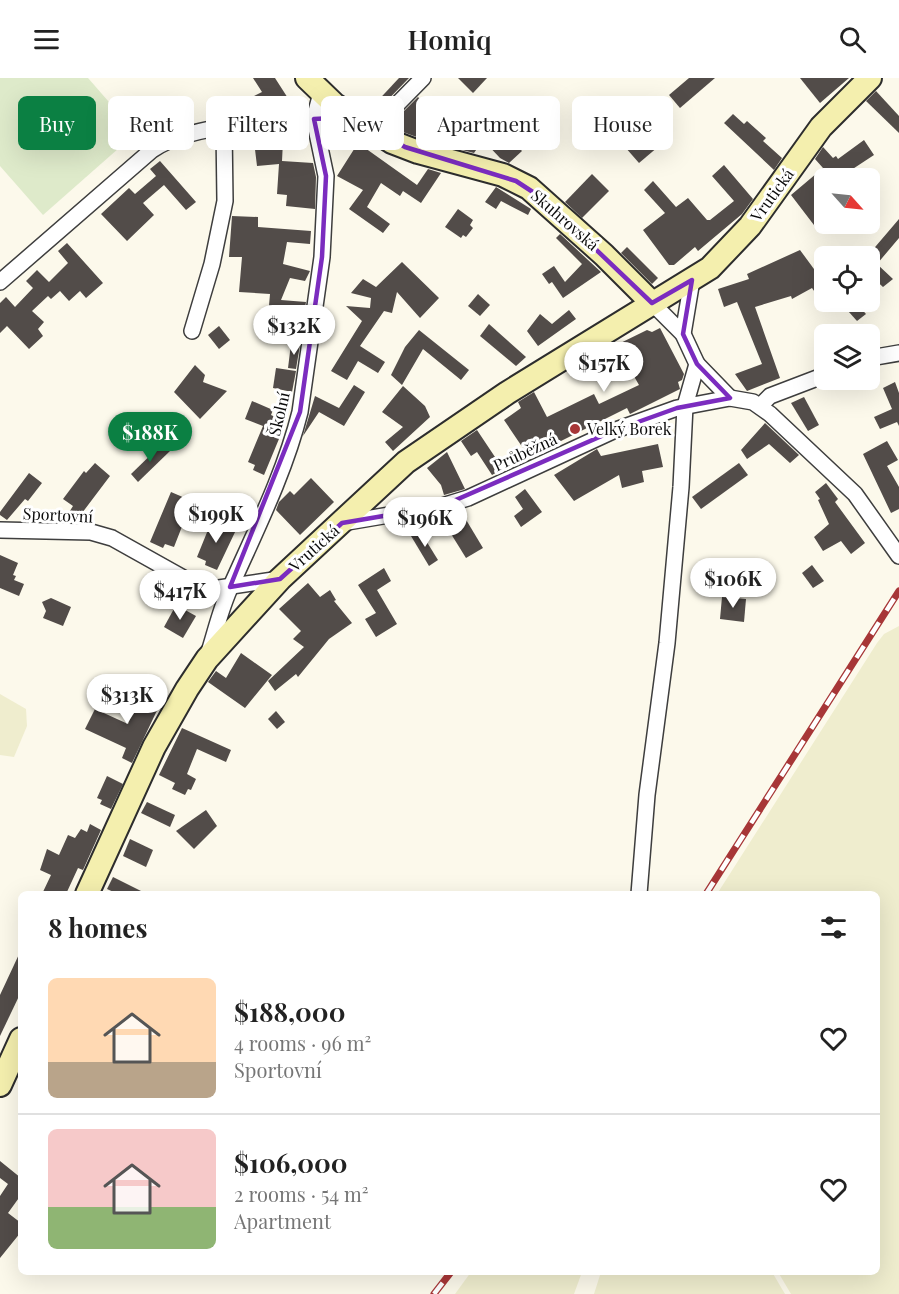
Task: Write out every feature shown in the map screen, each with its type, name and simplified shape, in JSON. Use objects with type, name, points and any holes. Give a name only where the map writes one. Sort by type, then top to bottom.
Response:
[{"type":"street","points":[[404,97],[423,78]]},
{"type":"street","name":"Vrutická","points":[[88,891],[168,720],[207,659],[280,579],[406,462],[507,393],[692,280],[728,252],[750,226],[821,127],[870,78]]},
{"type":"street","name":"Skuhrovská","points":[[314,86],[326,96]]},
{"type":"street","name":"Školní","points":[[207,659],[231,587],[294,435],[300,412],[323,234],[326,176],[314,119],[314,86]]},
{"type":"street","points":[[309,120],[321,119]]},
{"type":"street","points":[[0,282],[160,144],[189,132],[206,130]]},
{"type":"street","name":"Skuhrovská","points":[[404,147],[490,170],[529,188],[604,255],[652,303]]},
{"type":"street","points":[[192,331],[212,264],[225,201],[224,150]]},
{"type":"street","points":[[683,334],[692,280]]},
{"type":"street","points":[[652,303],[683,334],[697,364],[730,398]]},
{"type":"street","points":[[880,356],[899,353]]},
{"type":"street","points":[[639,891],[647,795],[667,643],[681,487],[685,406],[697,364]]},
{"type":"street","points":[[760,406],[770,396],[814,379]]},
{"type":"street","name":"Průběžná","points":[[342,523],[442,506],[468,498],[613,431],[685,406],[730,398],[760,406],[855,494],[899,556]]},
{"type":"street","name":"Sportovní","points":[[0,530],[91,532],[126,544],[205,590],[280,579]]},
{"type":"street","points":[[0,1086],[18,1047]]},
{"type":"highlighted area","points":[[352,117],[405,147],[516,181],[542,198],[652,303],[692,280],[683,334],[697,364],[730,398],[677,408],[613,431],[442,506],[342,523],[280,579],[230,587],[300,412],[322,257],[326,176],[314,119]]},
{"type":"shaded area","points":[[899,626],[899,1294],[791,1294],[780,1275],[880,1275],[880,891],[719,891],[884,634]]},
{"type":"shaded area","points":[[0,694],[26,709],[27,726],[14,757],[0,755]]},
{"type":"shaded area","points":[[469,1275],[581,1275],[574,1294],[455,1294]]},
{"type":"shaded area","points":[[600,1275],[774,1275],[785,1294],[594,1294]]},
{"type":"green space","points":[[0,78],[88,78],[108,101],[108,150],[117,150],[43,215],[0,166]]},
{"type":"building","points":[[253,78],[275,78],[287,96],[254,96],[262,92]]},
{"type":"building","points":[[399,78],[409,78],[392,96],[382,96]]},
{"type":"building","points":[[458,78],[487,78],[473,93]]},
{"type":"building","points":[[689,78],[715,78],[680,108],[673,100],[673,96],[669,95]]},
{"type":"building","points":[[800,78],[849,78],[820,103]]},
{"type":"building","points":[[876,91],[899,116],[899,133],[866,101]]},
{"type":"building","points":[[416,99],[416,137],[404,132],[404,111]]},
{"type":"building","points":[[733,114],[744,124],[747,121],[766,138],[763,141],[782,158],[774,170],[724,123]]},
{"type":"building","points":[[864,140],[874,155],[854,168],[823,168],[815,159],[823,147],[833,158],[836,156],[838,159]]},
{"type":"building","points":[[255,150],[283,150],[282,161],[313,163],[316,177],[315,209],[286,206],[287,195],[277,194],[279,164],[257,166]]},
{"type":"building","points":[[354,150],[368,150],[417,185],[428,169],[441,173],[421,203],[403,191],[400,196],[381,183],[367,207],[390,224],[383,233],[349,209],[363,190],[337,176]]},
{"type":"building","points":[[492,150],[522,151],[509,163]]},
{"type":"building","points":[[628,150],[654,150],[639,163]]},
{"type":"building","points":[[160,161],[196,202],[186,210],[164,185],[143,203],[154,215],[127,241],[101,214],[129,188],[135,194],[156,176],[150,169]]},
{"type":"building","points":[[724,165],[753,199],[742,214],[698,251],[695,247],[674,265],[669,265],[643,230],[665,213],[644,190],[653,181],[676,207],[688,198],[707,220],[710,220],[734,201],[712,176]]},
{"type":"building","points":[[592,174],[609,191],[582,218],[565,202]]},
{"type":"building","points":[[814,176],[814,225],[791,195]]},
{"type":"building","points":[[496,187],[531,209],[528,215],[501,201],[496,209],[485,202]]},
{"type":"building","points":[[458,209],[473,220],[470,225],[473,228],[466,237],[463,235],[461,238],[445,227]]},
{"type":"building","points":[[232,216],[258,217],[258,227],[311,231],[310,244],[287,242],[283,264],[310,271],[305,281],[290,278],[281,300],[306,302],[304,313],[292,312],[292,315],[289,315],[288,329],[276,341],[266,340],[270,294],[239,292],[242,257],[229,257]]},
{"type":"building","points":[[899,219],[899,238],[880,260],[880,246],[876,246]]},
{"type":"building","points":[[560,234],[601,272],[563,298],[552,282],[549,284],[542,274],[554,266],[565,282],[582,264],[556,238]]},
{"type":"building","points":[[67,243],[103,283],[86,298],[80,291],[69,301],[60,291],[51,299],[48,296],[32,311],[44,322],[38,329],[43,336],[29,349],[7,326],[0,333],[0,303],[6,297],[15,307],[33,288],[26,281],[37,270],[49,282],[68,263],[58,251]]},
{"type":"building","points":[[627,247],[658,278],[652,284],[621,253]]},
{"type":"building","points":[[800,250],[814,269],[814,291],[812,288],[792,299],[791,296],[755,307],[780,378],[747,391],[735,374],[762,364],[737,302],[724,307],[718,289],[749,279],[747,274]]},
{"type":"building","points":[[402,262],[439,298],[420,318],[397,292],[392,313],[384,311],[360,346],[385,362],[378,373],[358,361],[347,380],[331,371],[362,321],[346,306],[370,308],[371,298],[351,293],[363,279],[376,287]]},
{"type":"building","points":[[880,267],[893,279],[883,287],[880,284]]},
{"type":"building","points":[[478,294],[490,305],[480,316],[468,306]]},
{"type":"building","points":[[569,310],[576,319],[538,346],[527,331],[540,314],[552,324]]},
{"type":"building","points":[[849,312],[866,314],[857,321]]},
{"type":"building","points":[[489,324],[526,357],[516,366],[480,336]]},
{"type":"building","points":[[219,326],[230,340],[219,349],[208,335]]},
{"type":"building","points":[[660,328],[684,374],[682,380],[678,382],[680,389],[630,414],[627,408],[553,445],[550,439],[527,454],[504,420],[521,408],[518,402],[534,392],[547,417],[594,394],[599,404],[639,385],[624,359],[608,367],[600,353],[647,330],[652,332]]},
{"type":"building","points":[[419,330],[469,370],[461,380],[423,349],[402,385],[391,375],[405,347]]},
{"type":"building","points":[[291,344],[300,345],[296,369],[288,368]]},
{"type":"building","points":[[195,365],[205,375],[203,382],[227,391],[200,419],[174,392]]},
{"type":"building","points":[[276,368],[296,371],[292,392],[273,388]]},
{"type":"building","points":[[895,382],[899,393],[899,426],[897,422],[880,429],[874,417],[892,409],[883,388]]},
{"type":"building","points":[[354,385],[365,392],[344,426],[319,412],[303,436],[315,396],[339,408]]},
{"type":"building","points":[[403,386],[425,406],[430,417],[393,451],[385,442],[403,427],[382,412]]},
{"type":"building","points":[[804,397],[819,425],[808,431],[791,403]]},
{"type":"building","points":[[252,401],[273,410],[271,415],[286,422],[264,475],[253,470],[255,465],[248,462],[263,426],[245,419]]},
{"type":"building","points":[[765,423],[799,455],[790,463],[769,444],[747,459],[741,450]]},
{"type":"building","points":[[477,430],[503,469],[492,475],[477,452],[471,456],[461,441]]},
{"type":"building","points":[[887,441],[898,460],[887,466],[899,487],[899,509],[891,513],[863,454]]},
{"type":"building","points":[[162,444],[170,451],[138,482],[131,474]]},
{"type":"building","points":[[658,444],[663,467],[642,471],[644,482],[622,488],[619,475],[574,501],[554,475],[597,449],[601,456]]},
{"type":"building","points":[[447,452],[465,489],[444,495],[441,485],[427,468]]},
{"type":"building","points":[[95,463],[110,476],[76,521],[63,522],[73,506],[63,499],[84,471],[86,473]]},
{"type":"building","points":[[739,463],[748,475],[701,509],[692,497]]},
{"type":"building","points":[[29,473],[42,483],[28,501],[25,499],[7,520],[0,515],[0,512]]},
{"type":"building","points":[[311,478],[334,502],[300,535],[276,510],[279,502],[290,491],[294,495]]},
{"type":"building","points":[[826,483],[838,499],[835,502],[865,543],[851,554],[841,541],[823,551],[814,537],[829,524],[815,492]]},
{"type":"building","points":[[525,489],[542,512],[521,527],[514,516],[523,509],[515,497]]},
{"type":"building","points":[[171,492],[192,501],[174,547],[165,544],[163,548],[150,542]]},
{"type":"building","points":[[465,518],[483,548],[466,558],[448,529]]},
{"type":"building","points":[[212,520],[236,530],[217,570],[205,565],[206,561],[197,557]]},
{"type":"building","points":[[414,521],[419,529],[408,536],[402,526]]},
{"type":"building","points":[[420,531],[438,560],[429,566],[411,536]]},
{"type":"building","points":[[0,555],[18,563],[13,575],[16,576],[14,580],[24,584],[19,596],[0,588]]},
{"type":"building","points":[[812,565],[824,581],[813,588],[802,573]]},
{"type":"building","points":[[384,568],[391,581],[377,590],[397,624],[376,637],[365,619],[376,613],[358,585]]},
{"type":"building","points":[[308,583],[320,597],[330,590],[336,600],[334,601],[352,623],[329,639],[298,677],[296,674],[275,691],[268,681],[304,647],[293,639],[301,631],[279,609]]},
{"type":"building","points":[[722,597],[746,599],[744,622],[720,619]]},
{"type":"building","points":[[51,598],[71,607],[63,626],[43,618],[46,611],[42,602]]},
{"type":"building","points":[[176,605],[196,616],[183,638],[164,627]]},
{"type":"building","points":[[241,653],[272,675],[245,708],[208,682],[216,671],[226,678]]},
{"type":"building","points":[[141,691],[162,700],[132,763],[122,758],[126,748],[85,729],[95,709],[128,724]]},
{"type":"building","points":[[276,711],[285,722],[277,729],[268,719]]},
{"type":"building","points":[[182,728],[231,750],[226,762],[197,749],[187,774],[196,779],[191,790],[188,789],[185,795],[172,789],[175,783],[159,775]]},
{"type":"building","points":[[107,776],[123,784],[111,809],[100,804],[102,800],[97,798]]},
{"type":"building","points":[[147,802],[175,815],[170,827],[141,813]]},
{"type":"building","points":[[206,810],[217,826],[194,849],[176,831]]},
{"type":"building","points":[[90,824],[101,830],[83,870],[78,868],[67,891],[43,891],[51,875],[40,870],[47,849],[59,855],[68,835],[75,838],[81,829],[87,832]]},
{"type":"building","points":[[130,839],[153,850],[146,867],[123,856]]},
{"type":"building","points":[[113,877],[141,891],[111,891],[107,889]]},
{"type":"building","points":[[18,956],[18,998],[0,1036],[0,995]]},
{"type":"building","points":[[0,1161],[18,1176],[18,1199],[8,1213],[18,1221],[18,1236],[0,1258],[0,1196],[8,1184],[0,1178]]},
{"type":"railway","points":[[708,891],[899,591]]},
{"type":"railway","points":[[434,1294],[449,1275]]},
{"type":"place","name":"Velký Borek","points":[[575,429]]}]
